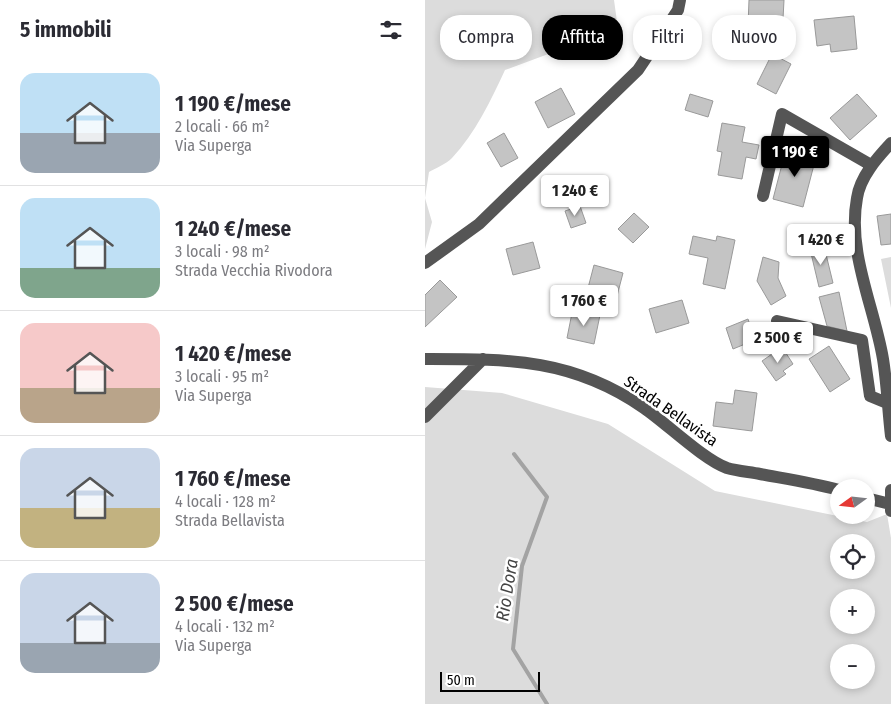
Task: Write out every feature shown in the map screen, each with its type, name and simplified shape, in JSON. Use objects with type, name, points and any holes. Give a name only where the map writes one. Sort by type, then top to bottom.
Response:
[{"type":"street","points":[[425,263],[479,224],[638,70],[678,10],[680,0]]},
{"type":"street","points":[[763,196],[782,114],[871,165]]},
{"type":"street","points":[[891,143],[871,165],[857,195],[854,220],[856,248],[883,360],[891,436]]},
{"type":"street","points":[[777,321],[862,340],[870,396],[887,403]]},
{"type":"street","name":"Strada Bellavista","points":[[425,359],[483,359],[529,362],[588,377],[624,394],[665,423],[707,457],[726,468],[830,488]]},
{"type":"street","points":[[425,417],[483,359]]},
{"type":"street","points":[[875,502],[891,508],[891,490]]},
{"type":"shaded area","points":[[425,0],[614,0],[616,15],[542,15],[542,56],[505,70],[475,128],[460,149],[450,160],[429,172],[425,198]]},
{"type":"shaded area","points":[[425,198],[432,222],[425,249]]},
{"type":"shaded area","points":[[891,257],[891,308],[881,259]]},
{"type":"shaded area","points":[[425,387],[502,393],[608,424],[715,491],[830,514],[830,524],[875,524],[875,519],[887,514],[891,538],[891,704],[425,704]]},
{"type":"building","points":[[749,0],[784,0],[783,15],[748,15]]},
{"type":"building","points":[[854,16],[857,49],[831,52],[830,44],[817,46],[814,20]]},
{"type":"building","points":[[769,60],[783,60],[791,64],[776,94],[757,84]]},
{"type":"building","points":[[561,88],[575,114],[548,128],[535,102]]},
{"type":"building","points":[[690,94],[713,101],[708,117],[685,110]]},
{"type":"building","points":[[857,94],[877,116],[850,140],[830,118]]},
{"type":"building","points":[[722,123],[745,127],[742,142],[759,145],[756,159],[746,157],[742,179],[718,175],[722,152],[717,151]]},
{"type":"building","points":[[504,133],[518,158],[501,167],[487,143]]},
{"type":"building","points":[[786,149],[816,157],[803,207],[773,199]]},
{"type":"building","points":[[580,206],[586,223],[571,228],[565,211]]},
{"type":"building","points":[[634,213],[649,227],[633,243],[618,229]]},
{"type":"building","points":[[891,214],[891,244],[881,245],[877,216]]},
{"type":"building","points":[[693,236],[716,241],[717,236],[735,240],[725,289],[703,284],[708,258],[689,254]]},
{"type":"building","points":[[533,242],[540,268],[513,275],[506,249]]},
{"type":"building","points":[[824,246],[833,283],[819,287],[810,249]]},
{"type":"building","points":[[763,257],[779,262],[778,278],[786,296],[771,305],[757,281]]},
{"type":"building","points":[[594,265],[623,273],[617,296],[588,288]]},
{"type":"building","points":[[440,280],[457,297],[425,327],[425,295]]},
{"type":"building","points":[[839,292],[847,331],[827,326],[819,297]]},
{"type":"building","points":[[682,300],[689,323],[656,333],[649,309]]},
{"type":"building","points":[[578,310],[600,315],[594,344],[567,338],[572,313],[578,315]]},
{"type":"building","points":[[748,319],[755,340],[733,349],[726,328]]},
{"type":"building","points":[[829,346],[850,379],[830,392],[809,359]]},
{"type":"building","points":[[782,347],[793,364],[783,371],[786,374],[776,381],[762,361]]},
{"type":"building","points":[[735,390],[757,393],[752,431],[713,426],[716,402],[733,404]]},
{"type":"waterway","name":"Rio Dora","points":[[514,454],[547,497],[522,566],[513,649],[547,704]]}]
